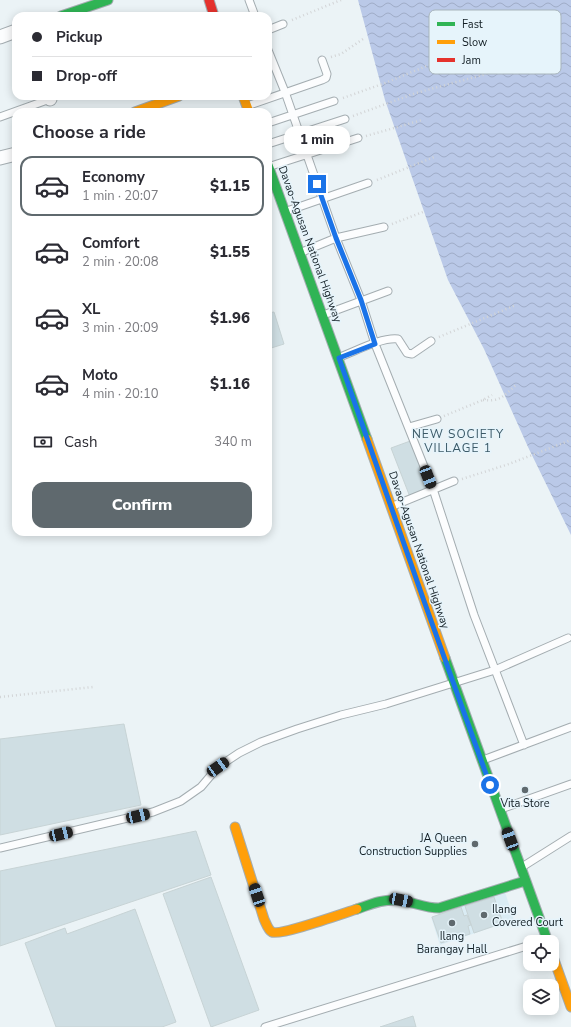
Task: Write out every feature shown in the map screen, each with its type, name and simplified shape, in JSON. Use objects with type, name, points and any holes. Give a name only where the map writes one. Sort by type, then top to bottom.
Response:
[{"type":"main road","points":[[73,12],[108,0]]},
{"type":"main road","points":[[209,0],[213,12]]},
{"type":"main road","points":[[146,108],[168,100]]},
{"type":"main road","name":"Davao-Agusan National Highway","points":[[272,180],[339,358],[521,869],[543,935]]},
{"type":"main road","points":[[235,827],[264,918],[270,931],[272,932],[289,930],[385,900],[401,900],[430,908],[439,908],[525,881]]},
{"type":"main road","points":[[558,971],[571,1007]]},
{"type":"street","points":[[0,37],[12,33]]},
{"type":"street","points":[[0,158],[12,155]]},
{"type":"lane","points":[[249,0],[254,12]]},
{"type":"lane","points":[[272,28],[283,24]]},
{"type":"lane","points":[[272,60],[285,92],[336,238],[361,300],[375,344],[433,489],[474,615],[524,745]]},
{"type":"lane","points":[[272,98],[326,78],[327,74],[322,60]]},
{"type":"lane","points":[[24,108],[45,100]]},
{"type":"lane","points":[[250,108],[268,100]]},
{"type":"lane","points":[[272,122],[334,101]]},
{"type":"lane","points":[[0,117],[12,112]]},
{"type":"lane","points":[[272,143],[345,119]]},
{"type":"lane","points":[[272,171],[306,154],[358,138]]},
{"type":"lane","points":[[285,212],[368,183]]},
{"type":"lane","points":[[300,253],[336,238],[384,227]]},
{"type":"lane","points":[[323,315],[388,291]]},
{"type":"lane","points":[[339,358],[390,339],[398,339],[406,353],[409,354],[416,352],[431,341]]},
{"type":"lane","points":[[409,427],[437,419]]},
{"type":"lane","points":[[391,506],[454,481]]},
{"type":"lane","points":[[0,848],[153,812],[181,801],[201,787],[218,767],[239,752],[261,742],[319,722],[386,704],[495,670],[568,638]]},
{"type":"lane","points":[[481,760],[571,727]]},
{"type":"lane","points":[[499,810],[571,784]]},
{"type":"lane","points":[[521,869],[571,836]]},
{"type":"lane","points":[[265,1027],[523,947]]},
{"type":"path","points":[[283,24],[341,0]]},
{"type":"path","points":[[322,60],[341,54],[363,39]]},
{"type":"path","points":[[334,101],[385,83],[429,65]]},
{"type":"path","points":[[345,119],[416,93],[486,74]]},
{"type":"path","points":[[358,138],[422,120]]},
{"type":"path","points":[[368,183],[434,157]]},
{"type":"path","points":[[384,227],[423,212]]},
{"type":"path","points":[[431,341],[516,305]]},
{"type":"path","points":[[483,400],[493,401],[501,399],[516,385]]},
{"type":"path","points":[[437,419],[492,395]]},
{"type":"path","points":[[454,481],[509,464],[571,440]]},
{"type":"path","points":[[0,697],[93,687]]},
{"type":"shaded area","points":[[505,892],[514,920],[440,945],[431,917]]},
{"type":"water","points":[[358,0],[571,0],[571,535],[528,447],[484,349],[448,280],[385,100]]},
{"type":"building","points":[[272,312],[274,312],[284,344],[272,348]]},
{"type":"building","points":[[413,440],[431,489],[410,497],[391,448]]},
{"type":"building","points":[[124,724],[141,805],[0,835],[0,739]]},
{"type":"building","points":[[196,831],[211,875],[0,946],[0,871]]},
{"type":"building","points":[[211,877],[259,1010],[211,1027],[163,894]]},
{"type":"building","name":"Ilang Covered Court","points":[[494,897],[503,923],[474,933],[465,906]]},
{"type":"building","name":"Ilang Barangay Hall","points":[[461,907],[464,916],[467,915],[471,925],[468,926],[470,934],[441,943],[432,917]]},
{"type":"building","points":[[135,909],[176,1022],[162,1027],[56,1027],[25,943],[65,928],[67,934]]},
{"type":"building","points":[[413,1016],[416,1027],[380,1027]]},
{"type":"traffic: fast","points":[[73,12],[108,0]]},
{"type":"traffic: fast","points":[[272,176],[367,439]]},
{"type":"traffic: fast","points":[[445,658],[545,935]]},
{"type":"traffic: fast","points":[[357,909],[386,900],[402,901],[439,908],[525,881]]},
{"type":"traffic: slow","points":[[146,108],[168,100]]},
{"type":"traffic: slow","points":[[244,100],[248,108]]},
{"type":"traffic: slow","points":[[367,439],[445,658]]},
{"type":"traffic: slow","points":[[235,827],[264,919],[268,928],[272,932],[287,931],[299,928],[357,909]]},
{"type":"traffic: slow","points":[[558,971],[571,1007]]},
{"type":"traffic: jam","points":[[209,0],[213,12]]},
{"type":"place","name":"Vita Store","points":[[525,790]]},
{"type":"place","name":"JA Queen Construction Supplies","points":[[475,844]]},
{"type":"place","name":"Ilang Covered Court","points":[[484,915]]},
{"type":"place","name":"Ilang Barangay Hall","points":[[452,923]]},
{"type":"district","name":"NEW SOCIETY VILLAGE 1","points":[[458,441]]},
{"type":"route","points":[[317,184],[336,238],[361,300],[375,344],[339,358],[490,785]]}]
